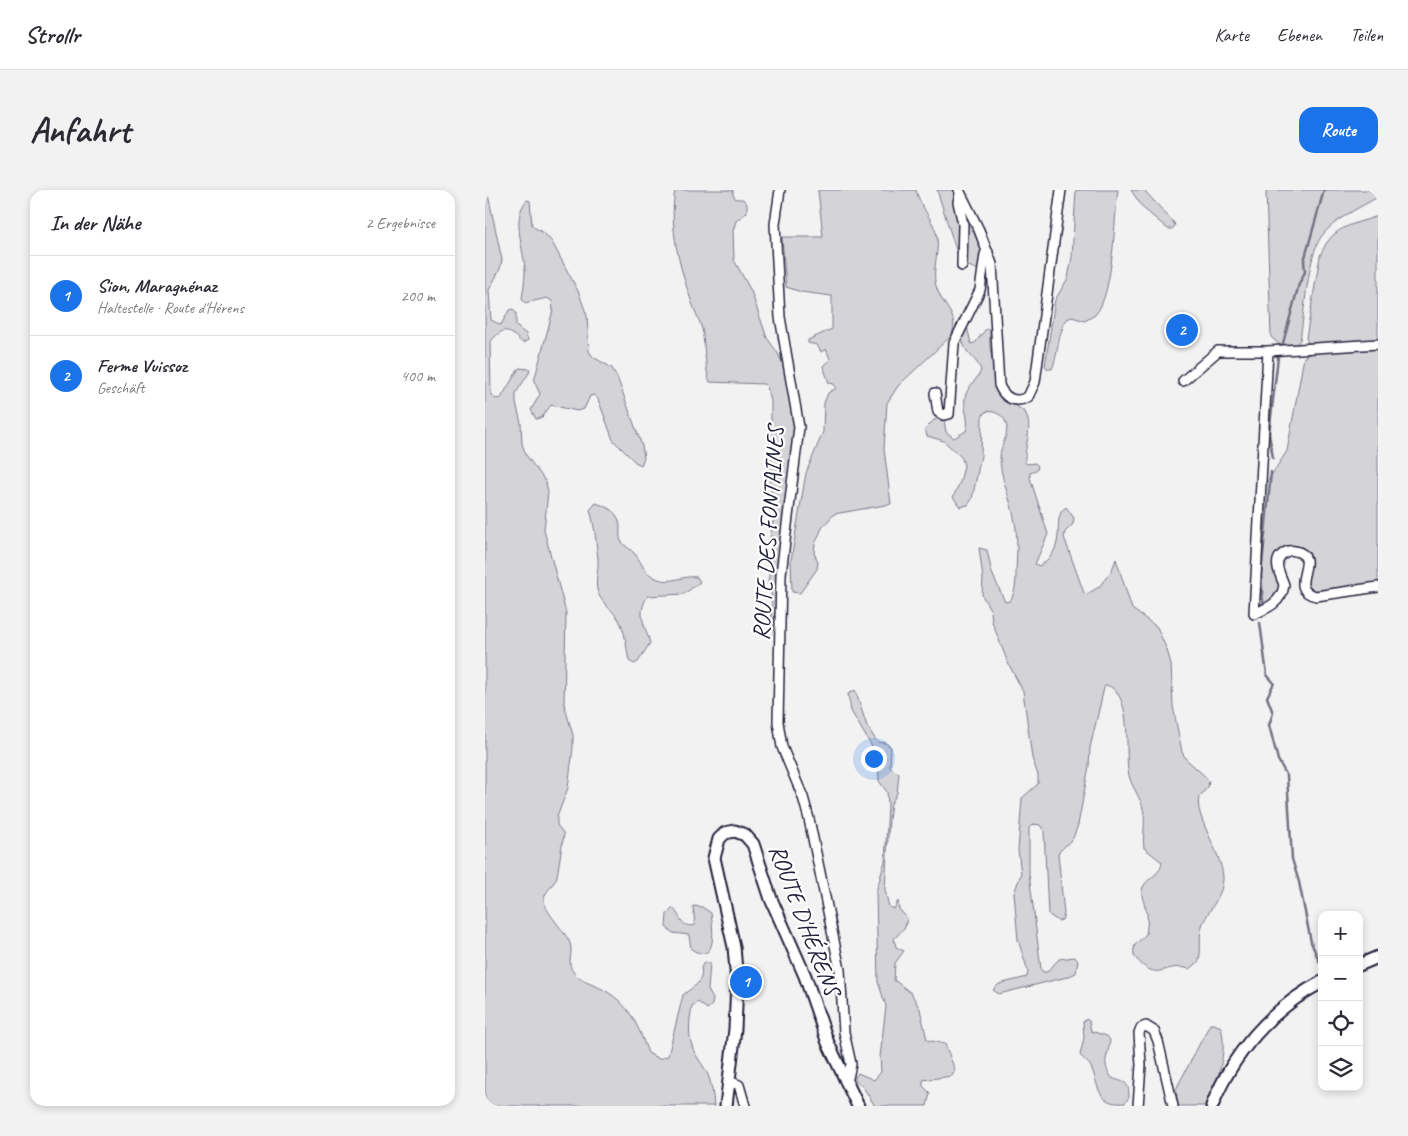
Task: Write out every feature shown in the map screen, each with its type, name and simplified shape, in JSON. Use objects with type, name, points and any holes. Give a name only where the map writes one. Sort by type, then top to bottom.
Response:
[{"type":"main road","name":"ROUTE D'HÉRENS","points":[[726,1106],[737,1010],[737,975],[732,937],[714,858],[719,839],[725,833],[735,831],[745,835],[753,844],[774,906],[805,976],[828,1044],[858,1106]]},
{"type":"main road","points":[[1363,963],[1378,959]]},
{"type":"main road","points":[[1212,1106],[1218,1089],[1241,1052],[1271,1018],[1292,1000],[1318,984]]},
{"type":"street","name":"ROUTE DES FONTAINES","points":[[780,190],[775,224],[779,309],[799,427],[781,574],[778,722],[782,747],[803,797],[809,819],[837,956],[842,991],[844,1032],[851,1064],[850,1072],[845,1081]]},
{"type":"street","points":[[959,192],[988,252],[994,279],[999,385],[1006,397],[1022,400],[1029,395],[1035,382],[1061,190]]},
{"type":"street","points":[[959,192],[958,202],[963,224],[962,266]]},
{"type":"street","points":[[935,393],[938,412],[943,415],[949,414],[954,343],[980,290],[985,254],[988,252]]},
{"type":"street","points":[[1183,381],[1218,351],[1268,351],[1378,344]]},
{"type":"street","points":[[1268,351],[1254,614],[1270,606],[1280,598],[1284,585],[1277,569],[1278,561],[1281,555],[1288,551],[1294,550],[1304,556],[1307,569],[1301,582],[1303,589],[1309,594],[1316,596],[1378,586]]},
{"type":"street","points":[[1138,1106],[1141,1065],[1139,1033],[1141,1028],[1146,1026],[1154,1031],[1158,1041],[1173,1106]]},
{"type":"street","points":[[729,1081],[739,1084],[745,1106]]},
{"type":"shaded area","points":[[485,190],[487,190],[502,260],[500,269],[489,290],[491,320],[501,325],[509,310],[513,309],[516,313],[516,326],[526,334],[528,340],[523,343],[510,332],[503,331],[490,342],[491,394],[496,399],[501,398],[519,368],[530,369],[516,393],[522,444],[526,455],[546,482],[548,492],[544,530],[566,613],[564,704],[573,735],[573,748],[568,788],[557,817],[557,825],[564,834],[557,876],[545,896],[545,904],[571,945],[571,969],[577,976],[610,994],[625,1007],[636,1024],[648,1053],[659,1059],[668,1056],[683,995],[700,980],[701,967],[705,962],[710,963],[708,990],[713,999],[712,1005],[707,1009],[698,1002],[692,1006],[689,1031],[693,1049],[709,1079],[714,1106],[485,1106]]},
{"type":"shaded area","points":[[675,190],[733,190],[733,195],[736,199],[743,199],[747,204],[747,212],[736,221],[733,231],[734,260],[751,291],[767,338],[783,364],[794,417],[778,586],[777,625],[774,629],[771,627],[772,598],[768,582],[771,563],[770,538],[775,511],[767,470],[771,435],[771,401],[767,387],[764,384],[710,382],[702,329],[692,304],[676,246],[673,218]]},
{"type":"shaded area","points":[[818,190],[916,190],[936,232],[936,286],[952,315],[954,327],[952,335],[898,386],[887,403],[884,449],[891,504],[834,514],[822,528],[815,544],[814,553],[818,562],[817,569],[800,593],[792,592],[791,560],[806,473],[823,432],[824,403],[828,393],[836,388],[834,384],[829,383],[823,366],[830,359],[826,349],[821,352],[817,345],[808,343],[808,340],[832,329],[832,296],[801,292],[786,287],[782,237],[823,237]]},
{"type":"shaded area","points":[[937,190],[956,190],[983,243],[989,271],[987,273],[968,266],[957,253]]},
{"type":"shaded area","points":[[1076,190],[1118,190],[1110,274],[1101,305],[1095,315],[1085,321],[1072,317],[1067,319],[1061,331],[1052,369],[1048,369],[1045,366],[1055,300],[1068,278],[1072,257]]},
{"type":"shaded area","points":[[1131,190],[1144,190],[1175,226],[1172,229],[1168,229],[1143,208]]},
{"type":"shaded area","points":[[1266,190],[1378,190],[1378,197],[1340,219],[1321,237],[1313,257],[1300,340],[1296,345],[1282,347],[1271,337]]},
{"type":"shaded area","points":[[527,200],[530,201],[532,226],[545,234],[552,242],[579,293],[587,316],[589,351],[593,357],[612,368],[617,377],[642,446],[644,458],[641,465],[635,462],[613,440],[598,399],[594,395],[590,396],[584,409],[577,411],[551,405],[542,417],[536,419],[531,410],[540,394],[534,381],[553,310],[552,301],[547,298],[525,303],[522,299],[525,272],[519,225],[522,208]]},
{"type":"shaded area","points":[[1378,216],[1378,342],[1309,345],[1306,338],[1320,256],[1325,246],[1330,238],[1343,228]]},
{"type":"shaded area","points":[[967,326],[971,344],[975,343],[986,329],[990,329],[990,348],[999,394],[1025,412],[1028,418],[1029,430],[1025,462],[1027,464],[1035,463],[1038,466],[1037,470],[1030,473],[1030,478],[1048,534],[1035,564],[1039,566],[1049,558],[1054,550],[1057,542],[1059,518],[1061,512],[1066,507],[1074,518],[1073,524],[1065,532],[1064,537],[1084,593],[1087,594],[1099,587],[1112,570],[1116,559],[1132,609],[1157,627],[1167,650],[1171,664],[1173,706],[1182,752],[1186,759],[1209,780],[1208,787],[1199,797],[1200,814],[1218,856],[1223,877],[1219,895],[1203,923],[1200,936],[1199,961],[1189,969],[1180,967],[1161,971],[1149,970],[1134,956],[1135,945],[1146,934],[1147,926],[1147,914],[1142,890],[1145,884],[1157,873],[1162,862],[1144,848],[1143,810],[1129,775],[1124,710],[1115,690],[1106,685],[1090,748],[1089,766],[1078,825],[1073,838],[1058,853],[1064,914],[1062,920],[1058,921],[1048,914],[1044,831],[1040,825],[1033,824],[1029,828],[1029,874],[1041,969],[1043,972],[1047,972],[1059,959],[1075,957],[1078,961],[1076,973],[999,994],[993,990],[999,984],[1027,977],[1028,971],[1018,940],[1014,893],[1021,874],[1018,850],[1022,798],[1038,784],[1038,775],[1032,758],[1023,691],[1008,663],[992,622],[991,611],[982,595],[983,578],[979,548],[987,550],[992,573],[1005,602],[1010,601],[1015,586],[1016,530],[1000,457],[1007,431],[1006,423],[1003,417],[994,412],[985,412],[982,417],[981,456],[972,499],[968,505],[960,507],[953,497],[960,482],[964,466],[962,458],[944,441],[927,436],[925,429],[934,420],[941,417],[944,420],[946,432],[954,438],[966,431],[965,399],[967,391],[981,370],[965,348],[963,342],[961,335]]},
{"type":"shaded area","points":[[1378,348],[1378,583],[1311,591],[1307,589],[1306,580],[1312,563],[1303,551],[1291,546],[1285,547],[1275,554],[1273,561],[1280,581],[1279,590],[1270,601],[1261,604],[1258,601],[1265,485],[1287,451],[1304,357],[1311,353]]},
{"type":"shaded area","points":[[596,503],[610,509],[616,515],[620,523],[621,541],[635,554],[649,574],[663,580],[697,577],[700,582],[684,594],[648,596],[644,602],[642,614],[650,643],[638,662],[634,664],[629,661],[619,620],[603,601],[597,589],[598,559],[590,510]]},
{"type":"shaded area","points":[[855,690],[867,726],[877,742],[885,743],[891,747],[890,767],[899,774],[897,793],[891,804],[889,819],[885,890],[889,907],[894,909],[898,901],[899,909],[907,918],[905,927],[894,939],[896,947],[904,951],[895,963],[894,980],[911,993],[920,1009],[927,1040],[945,1044],[955,1070],[952,1076],[923,1080],[923,1086],[930,1093],[927,1106],[875,1106],[863,1087],[855,1081],[858,1073],[874,1080],[881,1072],[880,1057],[886,1006],[878,982],[876,892],[885,861],[888,805],[887,792],[879,781],[878,757],[851,711],[848,694]]},
{"type":"shaded area","points":[[693,906],[702,907],[711,913],[713,927],[712,943],[706,953],[700,953],[691,949],[689,935],[673,933],[666,927],[667,914],[673,908],[684,923],[690,926],[695,925]]},
{"type":"shaded area","points":[[1086,1019],[1089,1021],[1091,1031],[1107,1036],[1110,1040],[1106,1067],[1112,1078],[1127,1085],[1129,1097],[1125,1103],[1109,1101],[1104,1097],[1100,1092],[1091,1067],[1080,1055],[1084,1038],[1083,1022]]},
{"type":"shaded area","points":[[1210,1024],[1221,1027],[1223,1037],[1218,1077],[1211,1097],[1207,1106],[1178,1106],[1176,1089]]},
{"type":"waterway","points":[[1283,343],[1299,284],[1305,272],[1304,261],[1324,190]]},
{"type":"waterway","points":[[1273,458],[1269,434],[1278,357]]},
{"type":"waterway","points":[[1263,602],[1261,575],[1271,472]]},
{"type":"waterway","points":[[1260,623],[1267,675],[1274,683],[1267,697],[1273,713],[1269,725],[1278,760],[1287,776],[1292,859],[1299,882],[1311,942],[1318,959]]},
{"type":"place","name":"Ferme Vuissoz","points":[[1182,330]]},
{"type":"place","name":"Sion, Maragnénaz","points":[[746,982]]}]
